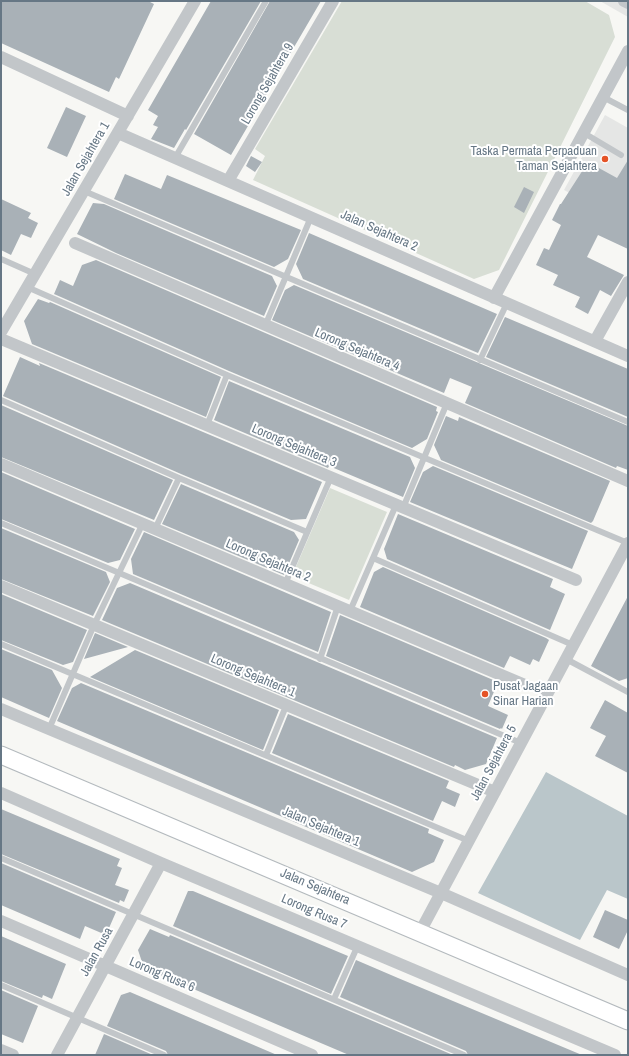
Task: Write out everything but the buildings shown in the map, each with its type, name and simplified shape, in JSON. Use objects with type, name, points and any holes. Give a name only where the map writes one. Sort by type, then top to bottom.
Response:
[{"type":"main road","name":"Jalan Sejahtera","points":[[1,755],[628,1021]]},
{"type":"street","name":"Jalan Sejahtera 1","points":[[1,332],[195,1]]},
{"type":"street","name":"Lorong Sejahtera 9","points":[[228,181],[333,1]]},
{"type":"street","points":[[624,1],[628,3]]},
{"type":"street","points":[[494,298],[628,51]]},
{"type":"street","points":[[1,57],[128,116]]},
{"type":"street","name":"Jalan Sejahtera 2","points":[[118,133],[628,356]]},
{"type":"street","name":"Lorong Sejahtera 4","points":[[75,244],[628,481]]},
{"type":"street","points":[[595,342],[628,282]]},
{"type":"street","name":"Lorong Sejahtera 3","points":[[1,339],[576,580]]},
{"type":"street","name":"Lorong Sejahtera 2","points":[[1,464],[525,685]]},
{"type":"street","name":"Jalan Sejahtera 5","points":[[420,932],[628,543]]},
{"type":"street","name":"Lorong Sejahtera 1","points":[[1,586],[495,792]]},
{"type":"street","name":"Jalan Sejahtera 1","points":[[1,709],[441,892],[628,974]]},
{"type":"street","name":"Lorong Rusa 7","points":[[1,794],[615,1055]]},
{"type":"street","name":"Jalan Rusa","points":[[57,1055],[162,863]]},
{"type":"street","name":"Lorong Rusa 6","points":[[1,921],[312,1055]]},
{"type":"street","points":[[1,1050],[13,1055]]},
{"type":"lane","points":[[175,158],[266,1]]},
{"type":"lane","points":[[603,97],[628,110]]},
{"type":"lane","points":[[584,133],[621,155]]},
{"type":"lane","points":[[84,191],[628,422]]},
{"type":"lane","points":[[265,326],[310,217]]},
{"type":"lane","points":[[1,259],[35,274]]},
{"type":"lane","points":[[27,287],[227,375],[628,543]]},
{"type":"lane","points":[[480,360],[507,303]]},
{"type":"lane","points":[[207,425],[227,375]]},
{"type":"lane","points":[[1,400],[307,532]]},
{"type":"lane","points":[[350,611],[373,558],[424,458],[447,403]]},
{"type":"lane","points":[[285,584],[331,477]]},
{"type":"lane","points":[[155,529],[179,478]]},
{"type":"lane","points":[[1,523],[521,743]]},
{"type":"lane","points":[[49,729],[94,625],[143,523]]},
{"type":"lane","points":[[373,558],[573,645]]},
{"type":"lane","points":[[320,659],[338,606]]},
{"type":"lane","points":[[1,644],[468,841]]},
{"type":"lane","points":[[566,659],[628,692]]},
{"type":"lane","points":[[266,755],[286,706]]},
{"type":"lane","points":[[1,858],[464,1055]]},
{"type":"lane","points":[[334,999],[358,945]]},
{"type":"lane","points":[[1,986],[164,1055]]},
{"type":"shaded area","points":[[342,1],[585,1],[609,15],[615,37],[499,270],[474,279],[253,180],[265,156],[255,149]]},
{"type":"shaded area","points":[[600,1],[628,1],[628,17]]},
{"type":"shaded area","name":"Taska Permata Perpaduan Taman Sejahtera","points":[[605,115],[628,128],[628,224],[564,190]]},
{"type":"shaded area","points":[[330,488],[387,512],[349,600],[292,576]]},
{"type":"shaded area","points":[[546,772],[628,816],[628,899],[607,890],[580,940],[478,893]]},
{"type":"place","name":"Taska Permata Perpaduan Taman Sejahtera","points":[[605,159]]},
{"type":"place","name":"Pusat Jagaan Sinar Harian","points":[[485,694]]}]
